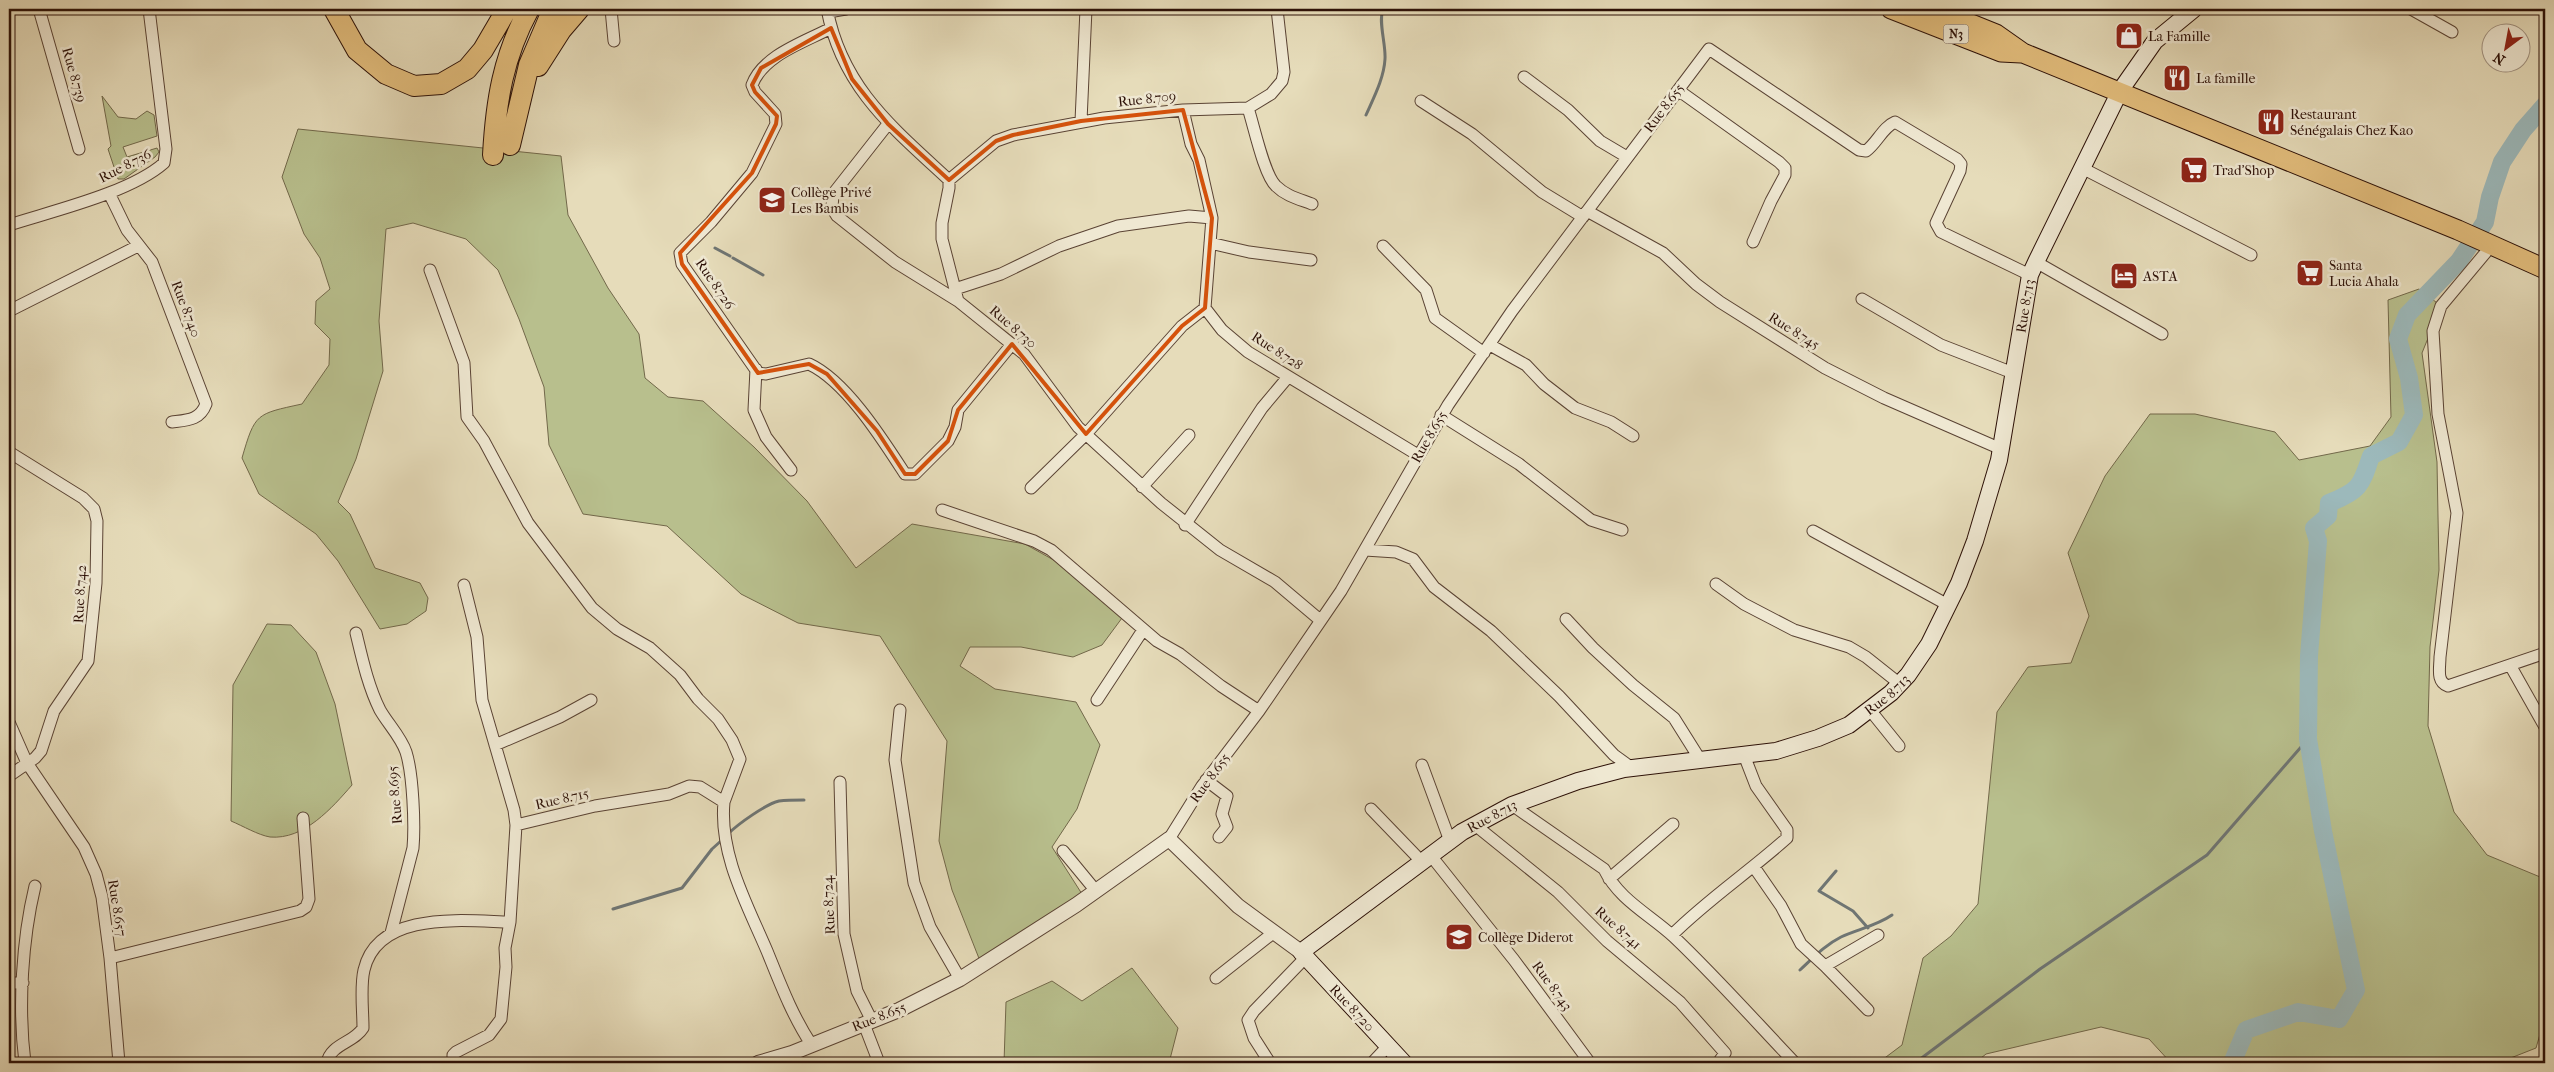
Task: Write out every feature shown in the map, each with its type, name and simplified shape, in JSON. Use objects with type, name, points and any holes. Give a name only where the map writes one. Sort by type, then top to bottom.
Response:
[{"type":"highway","points":[[334,9],[357,50],[386,74],[414,86],[440,84],[467,69],[483,50],[507,9]]},
{"type":"highway","points":[[502,150],[486,124],[485,95],[496,51],[514,9]]},
{"type":"highway","points":[[502,150],[495,114],[501,78],[515,39],[529,9]]},
{"type":"highway","points":[[502,150],[529,65],[553,9]]},
{"type":"highway","points":[[520,98],[561,30],[579,9]]},
{"type":"highway","name":"N3","points":[[1891,9],[2001,52],[2023,53]]},
{"type":"highway","name":"N3","points":[[1934,9],[1996,34],[2023,53],[2120,91],[2492,245],[2545,269]]},
{"type":"main road","name":"Rue 8.713","points":[[1303,955],[1450,841],[1512,805],[1578,781],[1632,768],[1776,751],[1818,738],[1849,725],[1900,684],[1928,644],[1948,605],[1975,541],[2001,449],[2033,268],[2120,91],[2155,41],[2194,9]]},
{"type":"main road","name":"Rue 8.720","points":[[1303,955],[1404,1063]]},
{"type":"street","name":"Rue 8.739","points":[[39,9],[80,149]]},
{"type":"street","name":"Rue 8.736","points":[[9,225],[109,193],[157,169],[164,163],[166,149],[149,9]]},
{"type":"street","points":[[611,9],[614,41]]},
{"type":"street","points":[[846,9],[828,10],[831,28],[852,79],[888,124],[949,180],[942,223],[942,239],[958,301]]},
{"type":"street","points":[[1082,121],[1086,9]]},
{"type":"street","points":[[1277,9],[1284,72],[1282,80],[1270,94],[1248,108],[1267,172],[1275,186],[1288,195],[1312,204]]},
{"type":"street","points":[[2411,9],[2452,32]]},
{"type":"street","name":"Rue 8.726","points":[[756,369],[682,264],[680,252],[711,222],[752,173],[776,124],[775,114],[755,92],[752,85],[755,76],[761,68],[831,28]]},
{"type":"street","name":"Rue 8.655","points":[[758,1063],[794,1058],[811,1044],[928,996],[960,979],[1096,891],[1168,839],[1206,780],[1259,711],[1320,620],[1365,550],[1441,415],[1585,214],[1709,49],[1859,150],[1866,151],[1890,124],[1896,122],[1957,159],[1960,164],[1960,172],[1936,223],[1938,228],[1941,232],[2033,268]]},
{"type":"street","points":[[1524,76],[1568,110],[1600,141],[1627,157]]},
{"type":"street","points":[[1678,90],[1785,168],[1785,175],[1771,200],[1753,242]]},
{"type":"street","name":"Rue 8.745","points":[[1422,101],[1472,134],[1542,192],[1663,253],[1696,284],[1720,302],[1825,368],[1884,398],[2001,449]]},
{"type":"street","name":"Rue 8.709","points":[[949,180],[996,141],[1082,121],[1183,110],[1248,108]]},
{"type":"street","points":[[1031,488],[1086,434],[1182,326],[1205,308],[1212,218],[1199,160],[1192,144],[1183,110]]},
{"type":"street","name":"Rue 8.730","points":[[888,124],[833,194],[832,208],[837,216],[895,262],[958,301],[1024,354],[1061,406],[1086,434],[1142,486],[1185,524],[1220,550],[1265,575],[1320,620]]},
{"type":"street","points":[[2082,168],[2251,255]]},
{"type":"street","name":"Rue 8.740","points":[[109,193],[120,217],[138,246],[147,253],[152,262],[206,404],[203,412],[195,419],[172,422]]},
{"type":"street","points":[[954,289],[1001,274],[1059,246],[1118,226],[1189,216],[1212,218]]},
{"type":"street","points":[[1210,243],[1249,252],[1311,260]]},
{"type":"street","points":[[2492,245],[2441,306],[2433,331],[2438,414],[2457,513],[2440,657],[2440,679],[2443,684],[2448,686],[2545,653]]},
{"type":"street","points":[[9,311],[138,246]]},
{"type":"street","points":[[1383,246],[1426,290],[1435,318],[1487,349],[1526,364],[1544,384],[1575,408],[1610,422],[1633,436]]},
{"type":"street","points":[[2033,268],[2162,334]]},
{"type":"street","points":[[430,270],[464,363],[467,418],[484,441],[528,523],[592,608],[672,667],[698,699],[718,719],[739,753],[740,759],[724,802],[723,814],[732,866],[738,885],[777,978],[811,1044]]},
{"type":"street","points":[[1862,299],[1941,345],[2013,373]]},
{"type":"street","name":"Rue 8.728","points":[[1205,308],[1222,330],[1248,352],[1418,455]]},
{"type":"street","points":[[756,369],[758,372],[766,374],[809,364],[827,374],[877,431],[905,474],[910,476],[915,474],[948,441],[958,410],[1012,344]]},
{"type":"street","points":[[756,369],[754,410],[766,437],[791,470]]},
{"type":"street","points":[[1185,524],[1262,408],[1288,377]]},
{"type":"street","points":[[1441,415],[1519,464],[1590,520],[1622,530]]},
{"type":"street","points":[[1142,486],[1189,435]]},
{"type":"street","name":"Rue 8.742","points":[[9,452],[83,498],[94,509],[97,521],[96,583],[88,661],[54,711],[41,751],[35,758],[9,776]]},
{"type":"street","points":[[942,510],[1034,541],[1051,550],[1143,630],[1259,711]]},
{"type":"street","points":[[1813,531],[1948,605]]},
{"type":"street","points":[[1365,550],[1396,552],[1414,558],[1434,587],[1491,631],[1560,696],[1614,755],[1632,768]]},
{"type":"street","points":[[1716,584],[1744,604],[1794,630],[1849,647],[1866,657],[1900,684]]},
{"type":"street","points":[[453,1063],[453,1055],[456,1052],[489,1035],[501,1019],[506,967],[505,948],[510,922],[516,826],[514,810],[482,700],[477,637],[464,585]]},
{"type":"street","points":[[1566,619],[1593,648],[1633,685],[1674,718],[1701,760]]},
{"type":"street","points":[[1097,700],[1143,630]]},
{"type":"street","name":"Rue 8.695","points":[[356,633],[363,664],[378,707],[404,746],[409,768],[414,834],[413,848],[391,933]]},
{"type":"street","points":[[2510,665],[2545,727]]},
{"type":"street","points":[[495,745],[560,717],[591,700]]},
{"type":"street","points":[[900,710],[895,760],[914,883],[930,927],[960,979]]},
{"type":"street","points":[[1870,710],[1899,746]]},
{"type":"street","name":"Rue 8.657","points":[[9,722],[13,746],[27,762],[91,861],[102,897],[110,958],[119,1063]]},
{"type":"street","points":[[1672,935],[1687,920],[1754,868],[1787,838],[1788,834],[1756,786],[1744,756]]},
{"type":"street","points":[[1422,765],[1450,841]]},
{"type":"street","points":[[1206,780],[1227,796],[1222,814],[1226,827],[1219,837]]},
{"type":"street","name":"Rue 8.724","points":[[840,782],[844,934],[857,991],[879,1063]]},
{"type":"street","name":"Rue 8.715","points":[[516,826],[595,806],[669,794],[689,786],[700,787],[724,802]]},
{"type":"street","points":[[1512,805],[1604,869],[1622,896],[1672,935],[1795,1063]]},
{"type":"street","name":"Rue 8.743","points":[[1371,809],[1427,860],[1514,960],[1590,1063]]},
{"type":"street","points":[[110,958],[232,929],[300,911],[306,907],[310,899],[303,818]]},
{"type":"street","points":[[1609,879],[1673,824]]},
{"type":"street","name":"Rue 8.741","points":[[1475,825],[1558,892],[1607,941],[1680,1002],[1725,1053],[1718,1063]]},
{"type":"street","points":[[1168,839],[1224,893],[1303,955],[1248,1020],[1254,1038],[1270,1063]]},
{"type":"street","points":[[1063,852],[1096,891]]},
{"type":"street","points":[[1754,868],[1781,906],[1801,944],[1868,1010]]},
{"type":"street","points":[[25,1063],[23,983],[27,918],[35,886]]},
{"type":"street","points":[[326,1063],[331,1052],[359,1034],[363,1028],[364,970],[379,942],[391,933],[440,921],[510,922]]},
{"type":"street","points":[[1216,978],[1273,933]]},
{"type":"street","points":[[1825,966],[1878,935]]},
{"type":"street","points":[[9,983],[23,983]]},
{"type":"street","points":[[1372,1063],[1388,1046]]},
{"type":"highlighted area","points":[[831,28],[852,79],[888,124],[949,180],[996,141],[1013,135],[1081,121],[1183,110],[1212,218],[1205,308],[1182,326],[1086,434],[1012,344],[958,410],[948,441],[915,474],[905,474],[877,431],[827,374],[809,364],[758,373],[682,264],[680,253],[752,173],[776,124],[777,116],[755,92],[752,85],[761,68]]},
{"type":"green space","points":[[102,96],[118,117],[136,119],[147,111],[154,115],[157,136],[123,147],[127,157],[157,148],[159,152],[155,157],[124,179],[118,179],[108,149],[111,146]]},
{"type":"green space","points":[[298,129],[561,156],[568,215],[608,288],[639,334],[645,378],[668,397],[703,401],[754,447],[807,501],[856,568],[912,524],[1025,544],[1084,577],[1122,618],[1102,645],[1073,657],[1021,647],[970,647],[960,666],[995,689],[1076,702],[1100,745],[1077,809],[1052,847],[1082,894],[982,966],[952,890],[939,841],[947,741],[880,636],[798,623],[741,594],[667,526],[583,514],[549,445],[544,387],[519,319],[498,270],[466,239],[413,223],[386,229],[379,321],[383,371],[356,459],[338,502],[350,514],[375,568],[420,583],[428,598],[426,611],[407,624],[380,629],[338,561],[316,534],[259,494],[242,458],[250,432],[260,418],[275,410],[302,404],[329,365],[330,339],[315,324],[316,301],[330,289],[320,258],[304,234],[282,177]]},
{"type":"green space","points":[[2419,289],[2441,306],[2422,353],[2437,462],[2439,570],[2430,647],[2428,726],[2454,812],[2487,855],[2545,879],[2545,1017],[2536,1048],[2498,1063],[2171,1063],[2149,1039],[2101,1027],[1986,1054],[1975,1063],[1878,1063],[1902,1045],[1923,958],[1951,936],[1978,904],[1997,712],[2028,667],[2071,663],[2089,616],[2068,553],[2105,476],[2150,414],[2195,414],[2275,432],[2299,460],[2370,446],[2391,417],[2388,300]]},
{"type":"green space","points":[[267,624],[291,625],[316,652],[335,704],[352,785],[316,821],[306,828],[282,837],[265,836],[231,821],[233,685]]},
{"type":"green space","points":[[1132,968],[1178,1028],[1169,1063],[1004,1063],[1006,1002],[1052,981],[1082,1001]]},
{"type":"waterway","points":[[1366,115],[1383,73],[1385,53],[1381,20],[1383,9]]},
{"type":"waterway","points":[[2232,1063],[2246,1030],[2298,1012],[2339,1019],[2356,990],[2323,831],[2308,739],[2309,656],[2318,541],[2314,528],[2328,516],[2329,503],[2347,495],[2358,486],[2365,474],[2371,456],[2399,442],[2414,415],[2409,378],[2398,339],[2407,315],[2459,261],[2485,222],[2490,197],[2502,162],[2523,130],[2545,105]]},
{"type":"waterway","points":[[715,248],[730,256]]},
{"type":"waterway","points":[[733,258],[763,275]]},
{"type":"waterway","points":[[1915,1063],[2040,969],[2207,855],[2308,739]]},
{"type":"waterway","points":[[728,834],[752,815],[773,803],[804,800]]},
{"type":"waterway","points":[[613,909],[682,888],[712,849],[722,840]]},
{"type":"waterway","points":[[1836,871],[1819,891],[1853,911],[1868,928]]},
{"type":"waterway","points":[[1800,970],[1835,940],[1880,922],[1892,915]]},
{"type":"place","name":"La Famille","points":[[2129,36]]},
{"type":"place","name":"La famille","points":[[2177,78]]},
{"type":"place","name":"Restaurant Sénégalais Chez Kao","points":[[2271,122]]},
{"type":"place","name":"Trad'Shop","points":[[2194,170]]},
{"type":"place","name":"Collège Privé Les Bambis","points":[[772,200]]},
{"type":"place","name":"Santa Lucia Ahala","points":[[2310,273]]},
{"type":"place","name":"ASTA","points":[[2124,276]]},
{"type":"place","name":"Collège Diderot","points":[[1459,937]]}]
